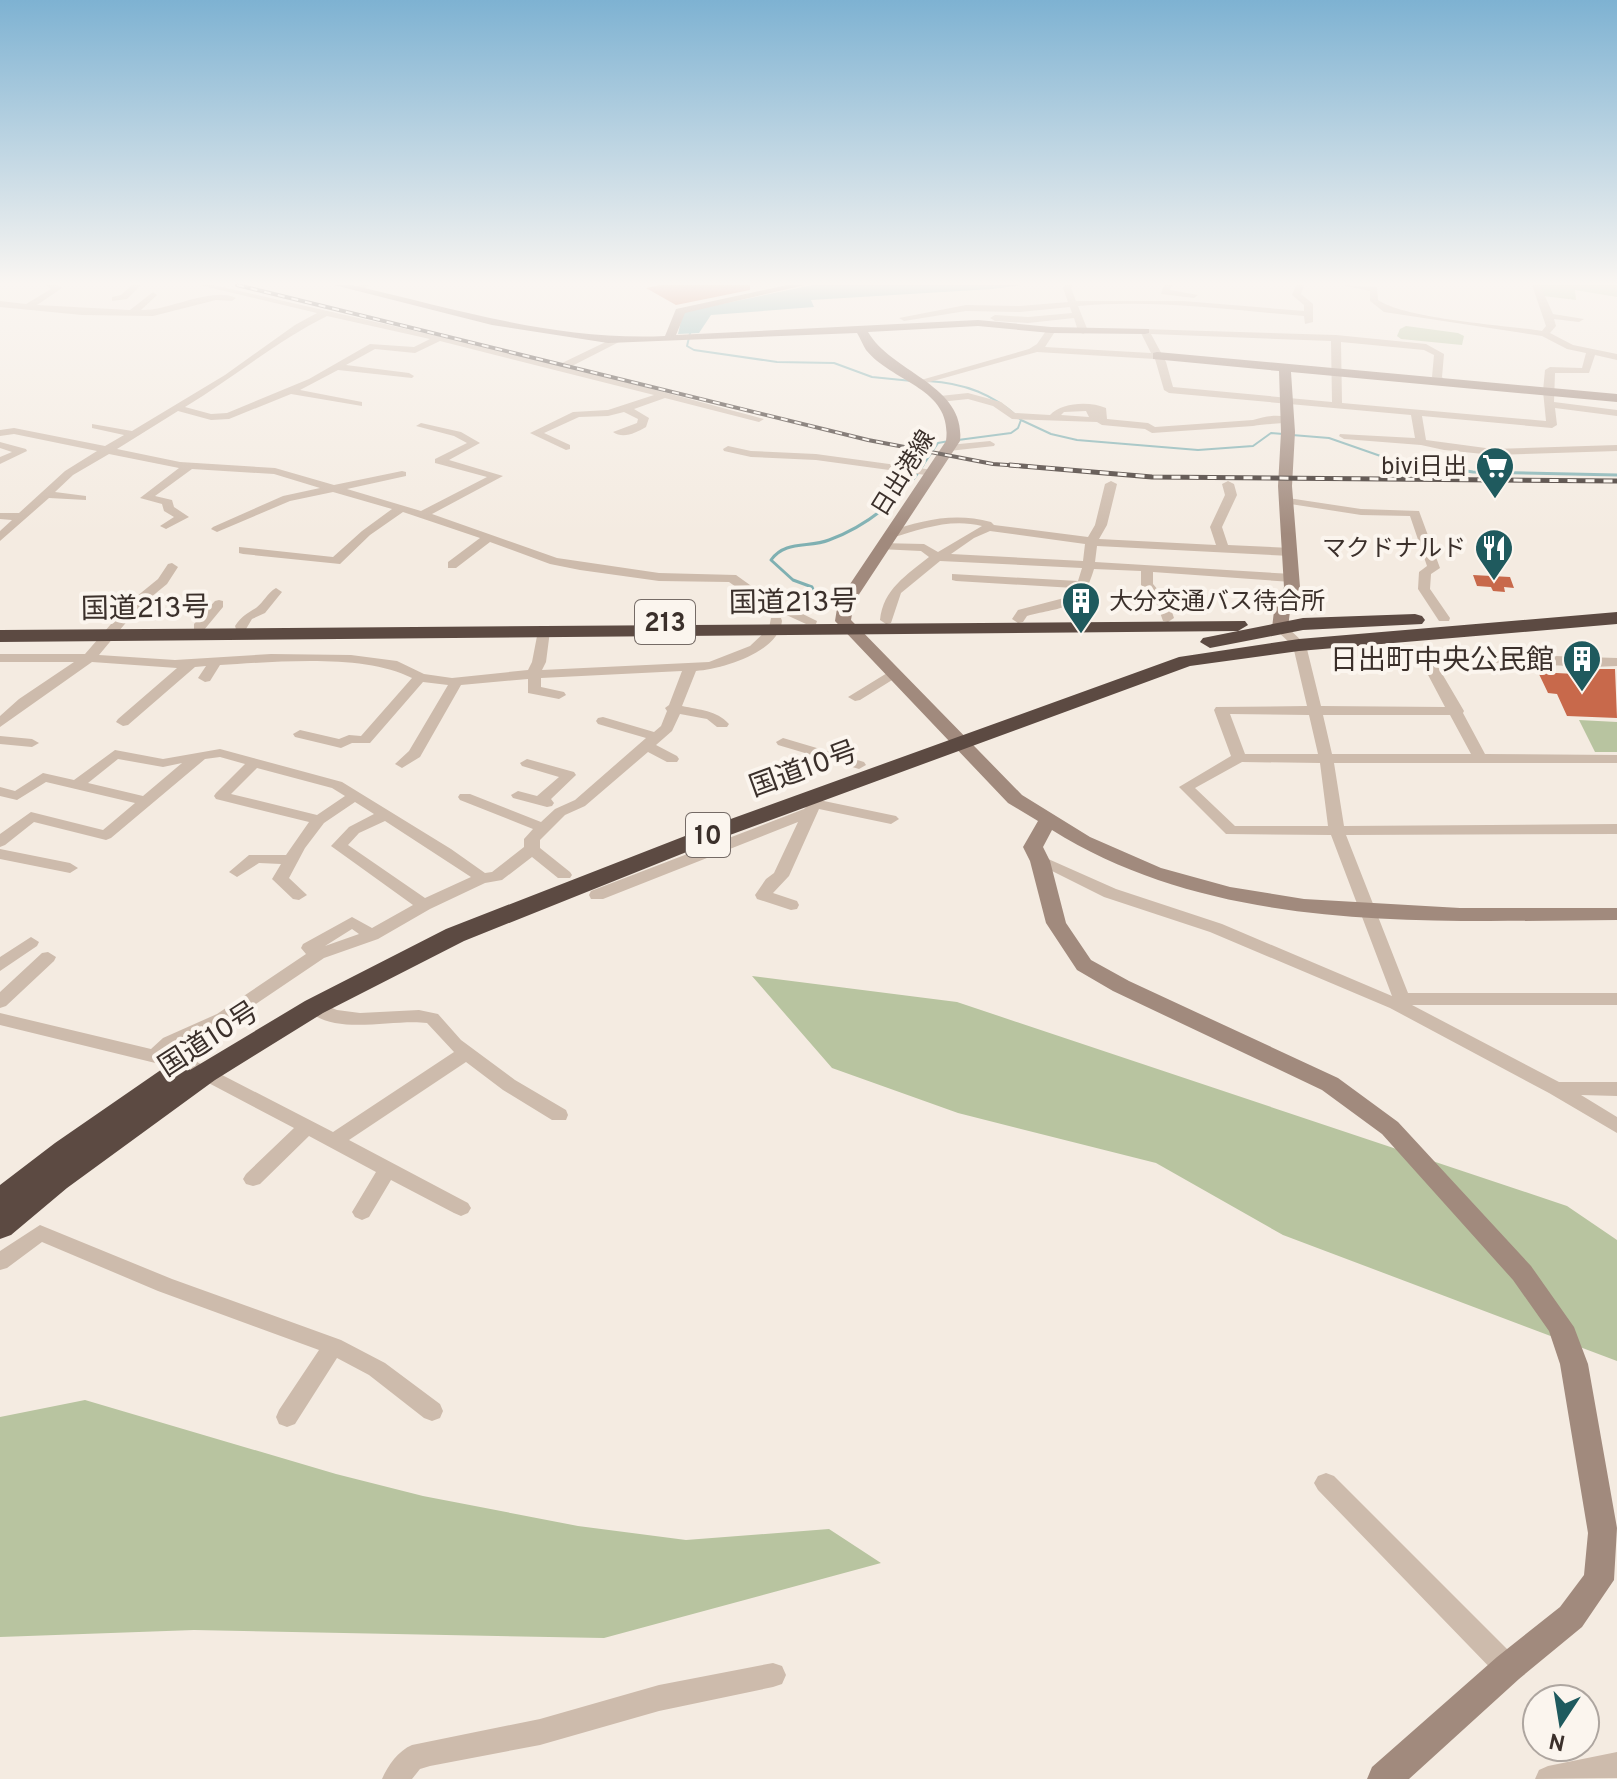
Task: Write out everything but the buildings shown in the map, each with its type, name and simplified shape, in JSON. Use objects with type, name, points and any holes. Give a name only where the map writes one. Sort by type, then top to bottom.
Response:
[{"type":"highway","name":"国道10号","points":[[0,1227],[197,1069],[455,935],[624,866],[810,805],[955,737],[1123,666],[1280,624],[1617,610]]},
{"type":"highway","name":"国道10号","points":[[0,1201],[65,1150],[197,1069],[327,982],[450,922],[564,875],[859,765],[955,737],[1186,661],[1299,645],[1617,618]]},
{"type":"highway","name":"国道213号","points":[[0,636],[241,626],[776,625],[811,621],[845,624],[886,620],[1018,619],[1280,624],[1350,632],[1490,628]]},
{"type":"highway","name":"国道213号","points":[[0,629],[544,631],[776,625],[1164,622]]},
{"type":"highway","points":[[1164,622],[1176,641],[1168,652]]},
{"type":"street","points":[[0,537],[69,473],[240,368]]},
{"type":"street","points":[[177,408],[220,418],[290,391],[335,368]]},
{"type":"street","points":[[345,368],[409,376]]},
{"type":"street","points":[[566,368],[759,419]]},
{"type":"street","points":[[898,368],[926,388],[997,404],[1012,416],[1094,420],[1094,412],[1089,408]]},
{"type":"street","points":[[926,388],[982,368]]},
{"type":"street","points":[[1161,368],[1169,390],[1552,425],[1550,370],[1586,371],[1587,368]]},
{"type":"street","points":[[1285,368],[1288,420],[1285,477],[1292,587],[1280,624],[1299,645],[1326,757],[1337,832],[1399,1001]]},
{"type":"street","points":[[1296,368],[1440,381],[1549,398],[1617,413]]},
{"type":"street","points":[[1337,368],[1337,404]]},
{"type":"street","points":[[1438,368],[1440,381]]},
{"type":"street","name":"日出港線","points":[[845,624],[846,602],[949,448],[955,425],[951,413],[926,388]]},
{"type":"street","points":[[290,391],[358,404]]},
{"type":"street","points":[[566,447],[535,433],[577,414],[608,413],[666,394]]},
{"type":"street","points":[[1231,395],[1236,424]]},
{"type":"street","points":[[1549,398],[1617,398]]},
{"type":"street","points":[[1053,418],[1061,409],[1096,407],[1102,410],[1102,422],[1148,426],[1152,430],[1268,419],[1288,420]]},
{"type":"street","points":[[618,432],[637,430],[642,425],[644,418],[625,409]]},
{"type":"street","points":[[1416,412],[1421,442]]},
{"type":"street","points":[[96,426],[132,434]]},
{"type":"street","points":[[421,426],[457,434],[475,443],[439,461],[497,476],[421,515]]},
{"type":"street","points":[[0,433],[14,431],[188,466],[275,471],[421,515],[554,561],[659,577],[732,578],[760,598],[811,621]]},
{"type":"street","points":[[1344,436],[1421,442],[1446,450],[1581,451],[1617,448]]},
{"type":"street","points":[[949,448],[990,444]]},
{"type":"street","points":[[0,445],[22,451],[0,461]]},
{"type":"street","points":[[728,449],[933,473]]},
{"type":"street","points":[[166,526],[183,517],[168,509],[168,502],[146,498],[206,456],[223,458]]},
{"type":"street","points":[[217,529],[276,502],[402,474]]},
{"type":"street","points":[[1018,619],[1022,613],[1072,600],[1086,575],[1091,542],[1101,525],[1111,484]]},
{"type":"street","points":[[1223,548],[1216,527],[1231,495],[1228,484]]},
{"type":"street","points":[[48,492],[83,497]]},
{"type":"street","points":[[1288,501],[1361,512],[1415,513],[1434,568],[1425,572],[1424,589],[1444,618]]},
{"type":"street","points":[[243,550],[336,561],[366,533],[400,509]]},
{"type":"street","points":[[0,516],[21,517]]},
{"type":"street","points":[[887,540],[922,523],[960,517],[987,524],[990,528]]},
{"type":"street","points":[[886,620],[887,600],[895,590],[937,557],[960,546],[979,529],[1091,542],[1291,552]]},
{"type":"street","points":[[452,565],[489,537]]},
{"type":"street","points":[[887,540],[924,548],[937,557],[1086,575]]},
{"type":"street","points":[[0,723],[24,702],[89,658],[135,604],[163,581],[172,567]]},
{"type":"street","points":[[1017,571],[1086,575]]},
{"type":"street","points":[[956,577],[1146,573],[1292,578]]},
{"type":"street","points":[[1146,573],[1223,583]]},
{"type":"street","points":[[1146,573],[1154,596],[1163,603],[1164,622]]},
{"type":"street","points":[[241,626],[248,616],[261,610],[276,592]]},
{"type":"street","points":[[199,627],[219,604]]},
{"type":"street","points":[[845,624],[1015,799],[1047,822],[1114,857],[1184,884],[1241,898],[1366,913],[1617,914]]},
{"type":"street","points":[[0,658],[191,663],[363,660],[397,665],[420,677],[457,681],[533,674],[690,669],[734,659],[755,649],[776,625]]},
{"type":"street","points":[[544,631],[539,662],[533,674],[536,683],[533,690],[559,695]]},
{"type":"street","points":[[1480,758],[1425,656],[1498,657],[1546,663],[1617,662]]},
{"type":"street","points":[[205,678],[216,661]]},
{"type":"street","points":[[123,722],[191,663]]},
{"type":"street","points":[[532,849],[532,839],[560,812],[580,803],[667,728],[672,708],[688,681],[690,669]]},
{"type":"street","points":[[855,697],[892,674]]},
{"type":"street","points":[[300,734],[341,744],[349,739],[365,740],[420,677]]},
{"type":"street","points":[[402,764],[415,754],[457,681]]},
{"type":"street","points":[[672,708],[712,716],[722,724]]},
{"type":"street","points":[[1239,758],[1221,710],[1457,711]]},
{"type":"street","points":[[603,721],[651,741],[672,759]]},
{"type":"street","points":[[0,740],[32,743]]},
{"type":"street","points":[[783,742],[859,765]]},
{"type":"street","points":[[0,842],[31,817],[106,835],[210,749]]},
{"type":"street","points":[[76,785],[115,754],[163,763],[210,749],[337,785],[446,852],[482,878]]},
{"type":"street","points":[[1617,759],[1239,758],[1186,787],[1231,831],[1617,829]]},
{"type":"street","points":[[255,762],[221,796],[319,820]]},
{"type":"street","points":[[527,763],[576,778],[540,801]]},
{"type":"street","points":[[0,791],[17,796],[43,777],[146,801]]},
{"type":"street","points":[[299,895],[280,879],[298,847],[319,820],[356,795]]},
{"type":"street","points":[[518,795],[558,807],[560,812]]},
{"type":"street","points":[[465,797],[543,828]]},
{"type":"street","points":[[791,905],[763,895],[772,882],[781,876],[810,805]]},
{"type":"street","points":[[597,895],[810,805],[891,819]]},
{"type":"street","points":[[383,816],[354,830],[339,846],[424,905]]},
{"type":"street","points":[[1047,822],[1033,847],[1040,861],[1056,923],[1084,965],[1121,986],[1330,1084],[1356,1101],[1390,1128],[1522,1273],[1561,1327],[1574,1364],[1603,1533],[1599,1580],[1571,1617],[1508,1668],[1384,1779]]},
{"type":"street","points":[[532,849],[564,875]]},
{"type":"street","points":[[155,1056],[169,1042],[223,1018],[318,954],[372,935],[424,905],[482,878],[496,877],[532,849]]},
{"type":"street","points":[[0,854],[70,868]]},
{"type":"street","points":[[237,872],[255,858],[292,860]]},
{"type":"street","points":[[1040,861],[1110,893],[1216,928],[1399,1001],[1556,1088],[1617,1126]]},
{"type":"street","points":[[0,965],[31,942]]},
{"type":"street","points":[[0,1002],[48,957]]},
{"type":"street","points":[[1399,1001],[1617,999]]},
{"type":"street","points":[[314,1007],[334,1016],[360,1019],[432,1018],[466,1053],[509,1085],[559,1115]]},
{"type":"street","points":[[0,1019],[197,1069],[461,1208]]},
{"type":"street","points":[[334,1141],[466,1053]]},
{"type":"street","points":[[1556,1088],[1617,1089]]},
{"type":"street","points":[[253,1179],[307,1127]]},
{"type":"street","points":[[362,1212],[387,1169]]},
{"type":"street","points":[[0,1262],[40,1233],[165,1285],[333,1346],[377,1369],[432,1411]]},
{"type":"street","points":[[287,1417],[333,1346]]},
{"type":"street","points":[[1326,1483],[1508,1668]]},
{"type":"street","points":[[395,1779],[412,1758],[430,1753],[540,1732],[659,1698],[773,1675]]},
{"type":"street","points":[[1548,1779],[1617,1765]]},
{"type":"green space","points":[[1579,720],[1617,722],[1617,752],[1595,752]]},
{"type":"green space","points":[[752,976],[957,1002],[1567,1206],[1617,1240],[1617,1361],[1283,1235],[1156,1163],[958,1113],[832,1068]]},
{"type":"green space","points":[[85,1400],[336,1474],[423,1496],[578,1526],[686,1540],[829,1529],[881,1563],[604,1638],[194,1630],[0,1637],[0,1417]]},
{"type":"waterway","points":[[848,368],[872,377],[912,381]]},
{"type":"waterway","points":[[928,381],[954,384],[978,392],[1000,403],[1021,420]]},
{"type":"waterway","points":[[958,440],[1011,433],[1018,428],[1021,420]]},
{"type":"waterway","points":[[1021,420],[1051,434],[1077,440],[1198,450],[1253,446],[1271,433],[1283,434]]},
{"type":"waterway","points":[[1292,435],[1329,438],[1392,460],[1431,465]]},
{"type":"waterway","points":[[922,467],[938,443],[949,441]]},
{"type":"waterway","points":[[822,609],[812,587],[793,580],[771,560],[790,547],[829,540],[869,519],[894,500],[923,465]]},
{"type":"waterway","points":[[1431,465],[1442,467]]},
{"type":"waterway","points":[[1431,465],[1473,472],[1617,475]]},
{"type":"railway","points":[[575,368],[868,440],[993,464],[1032,467]]},
{"type":"railway","points":[[1010,465],[1032,467]]},
{"type":"railway","points":[[1032,467],[1152,477],[1617,481]]},
{"type":"place","name":"bivi日出","points":[[1495,500]]},
{"type":"place","name":"マクドナルド","points":[[1494,582]]},
{"type":"place","name":"大分交通バス待合所","points":[[1081,635]]},
{"type":"place","name":"日出町中央公民館","points":[[1582,693]]}]
